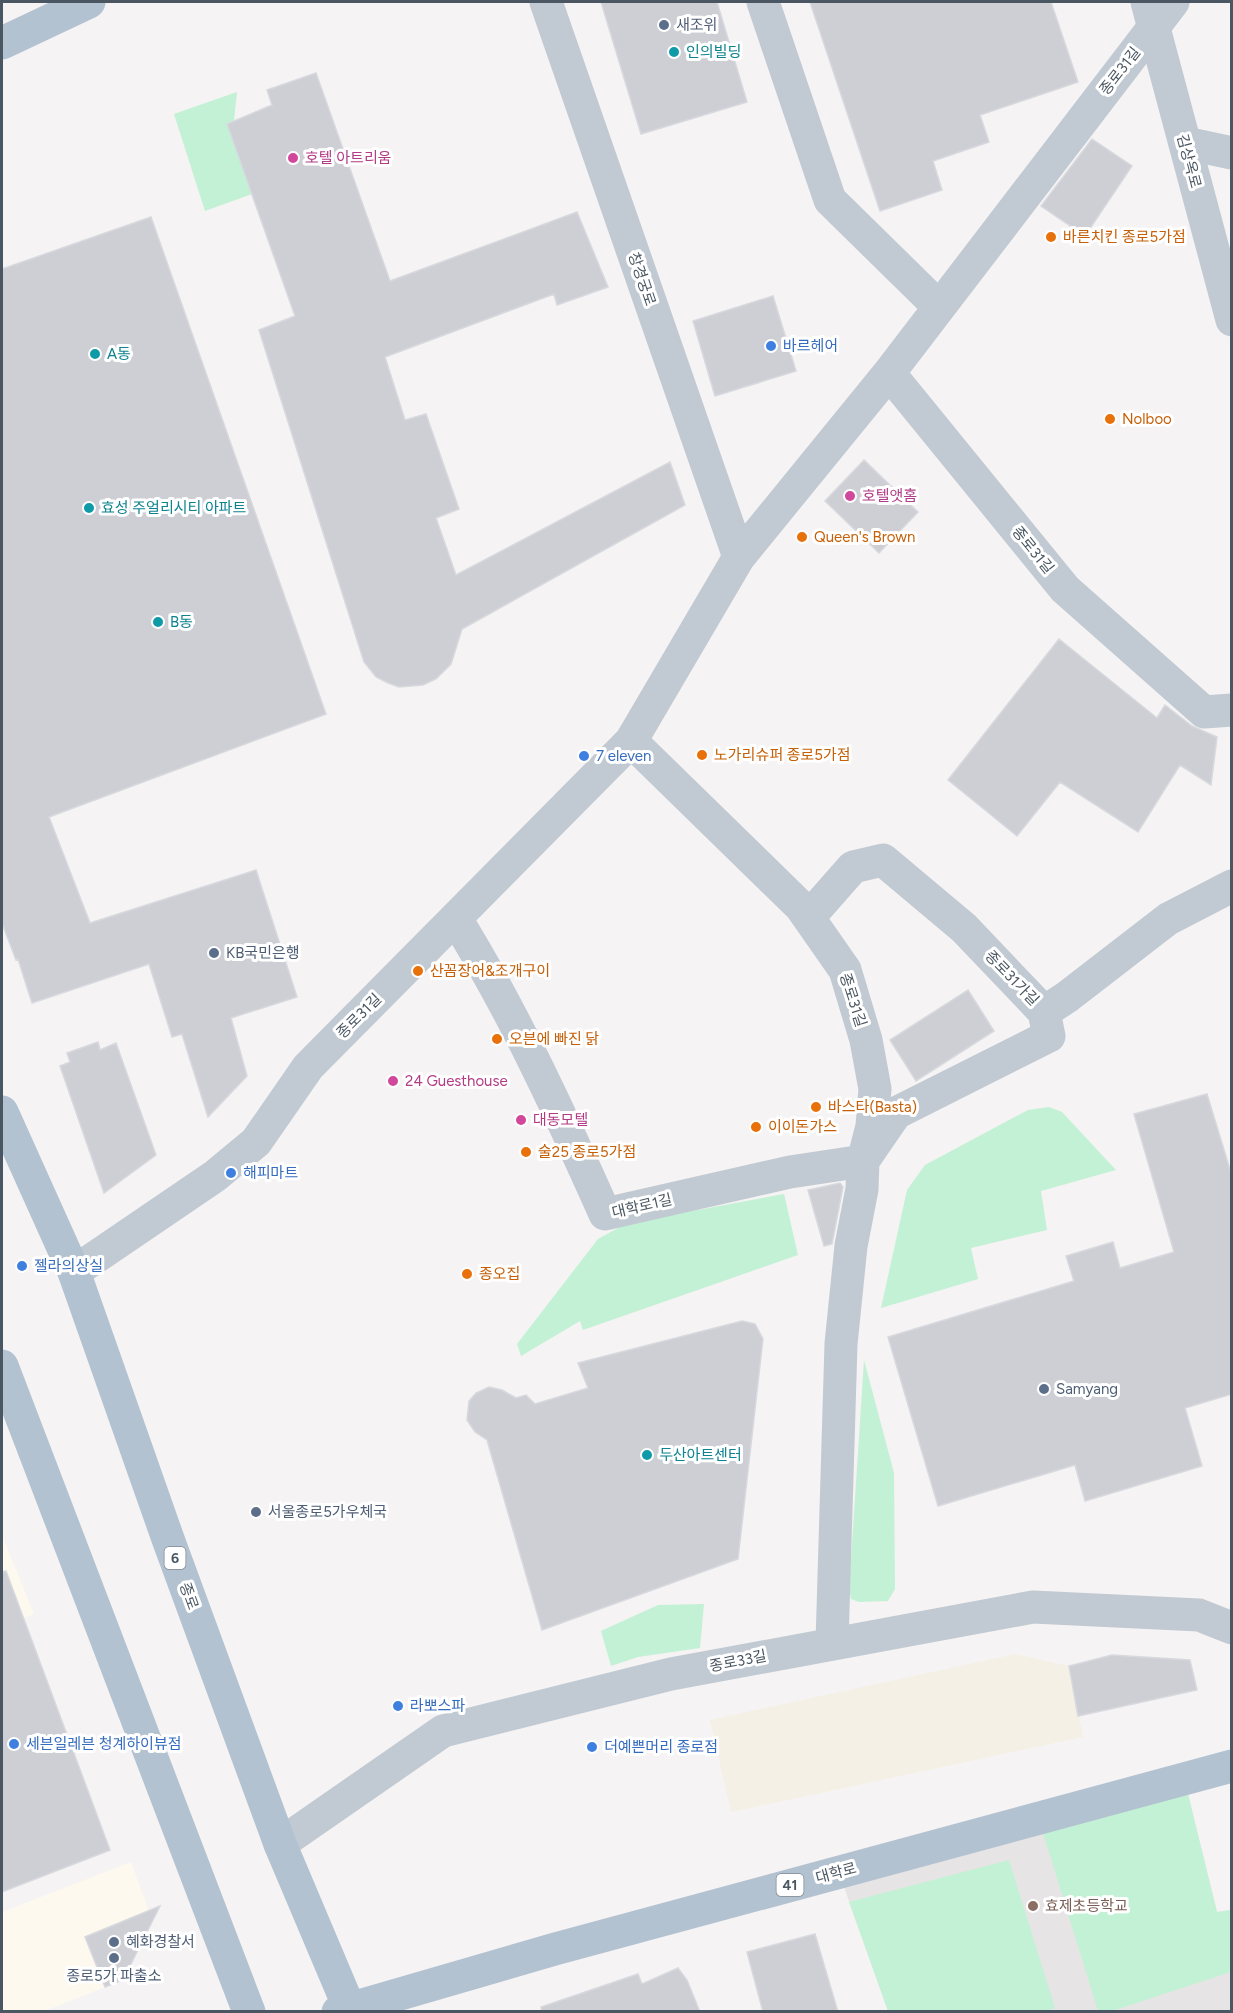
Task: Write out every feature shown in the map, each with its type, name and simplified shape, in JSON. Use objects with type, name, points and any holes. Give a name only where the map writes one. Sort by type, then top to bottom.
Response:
[{"type":"main road","points":[[2,43],[89,2]]},
{"type":"main road","name":"종로","points":[[2,1112],[74,1272],[172,1550],[280,1844],[346,2011]]},
{"type":"main road","points":[[2,1366],[249,2012]]},
{"type":"main road","name":"대학로","points":[[346,2011],[566,1946],[1232,1766]]},
{"type":"street","name":"창경궁로","points":[[546,2],[739,557]]},
{"type":"street","points":[[763,2],[830,200],[939,307]]},
{"type":"street","name":"종로31길","points":[[74,1272],[215,1176],[256,1142],[308,1067],[631,741],[739,557],[889,373],[939,307],[1152,8]]},
{"type":"street","name":"김상옥로","points":[[1152,8],[1232,320]]},
{"type":"street","points":[[1185,143],[1232,153]]},
{"type":"street","name":"종로31길","points":[[889,373],[1065,589],[1204,712],[1232,710]]},
{"type":"street","name":"종로31길","points":[[631,741],[809,917],[845,970],[866,1040],[875,1089],[872,1126],[863,1161],[862,1189],[851,1246],[841,1344],[832,1643]]},
{"type":"street","name":"종로31가길","points":[[809,917],[853,867],[884,860],[964,928],[1044,1012],[1067,998],[1168,919],[1232,886]]},
{"type":"street","name":"대학로1길","points":[[456,919],[496,984],[560,1113],[605,1214],[790,1172],[863,1161]]},
{"type":"street","points":[[863,1161],[896,1113],[1049,1036],[1044,1012]]},
{"type":"street","name":"종로33길","points":[[280,1844],[443,1731],[671,1674],[1033,1607],[1199,1615],[1232,1628]]},
{"type":"shaded area","points":[[2,1535],[34,1614],[2,1627]]},
{"type":"shaded area","name":"효제초등학교","points":[[1188,1794],[1217,1912],[1231,1910],[1231,2011],[888,2011],[844,1887]]},
{"type":"shaded area","points":[[131,1862],[149,1911],[85,1937],[105,1987],[45,2011],[2,2012],[2,1912]]},
{"type":"green space","points":[[237,92],[234,121],[227,123],[252,194],[205,211],[174,114]]},
{"type":"green space","points":[[1049,1107],[1062,1112],[1116,1170],[1041,1191],[1047,1230],[971,1248],[978,1279],[881,1308],[907,1190],[925,1165],[1028,1110]]},
{"type":"green space","points":[[784,1194],[798,1255],[583,1330],[580,1321],[521,1356],[517,1344],[598,1239],[627,1223]]},
{"type":"green space","points":[[864,1360],[894,1473],[895,1589],[888,1601],[859,1602],[851,1599],[849,1590]]},
{"type":"green space","points":[[704,1604],[700,1648],[638,1657],[611,1666],[601,1631],[658,1605]]},
{"type":"green space","points":[[1188,1794],[1217,1912],[1231,1910],[1231,1972],[1112,2011],[1098,2011],[1043,1833]]},
{"type":"green space","points":[[1009,1860],[1055,2008],[1043,2012],[888,2011],[849,1902]]},
{"type":"sand","points":[[1015,1654],[1069,1666],[1083,1737],[731,1812],[710,1720]]},
{"type":"building","name":"인의빌딩","points":[[601,2],[717,2],[747,102],[641,134]]},
{"type":"building","points":[[810,2],[1051,2],[1078,82],[980,115],[989,142],[933,161],[942,190],[880,211]]},
{"type":"building","points":[[316,73],[390,281],[577,212],[608,287],[557,305],[554,294],[385,357],[405,420],[426,414],[459,509],[436,518],[456,575],[670,462],[685,505],[462,629],[451,664],[436,679],[423,685],[399,687],[388,683],[376,677],[364,662],[259,330],[295,316],[227,124],[272,105],[267,90]]},
{"type":"building","points":[[1092,139],[1132,166],[1085,236],[1041,206]]},
{"type":"building","points":[[151,217],[326,714],[49,817],[90,923],[256,870],[297,997],[231,1018],[247,1076],[208,1117],[182,1034],[172,1037],[149,964],[32,1003],[18,959],[16,960],[2,923],[2,269]]},
{"type":"building","points":[[773,296],[796,371],[715,396],[693,321]]},
{"type":"building","points":[[864,460],[918,512],[879,553],[825,501]]},
{"type":"building","points":[[1059,639],[1157,718],[1165,705],[1192,726],[1217,737],[1211,785],[1180,765],[1138,832],[1060,782],[1017,836],[948,780]]},
{"type":"building","points":[[968,990],[994,1031],[916,1081],[890,1040]]},
{"type":"building","points":[[98,1042],[100,1050],[116,1043],[156,1155],[104,1193],[60,1066],[70,1062],[67,1053]]},
{"type":"building","points":[[1207,1094],[1232,1176],[1232,1394],[1185,1408],[1202,1466],[1085,1501],[1075,1465],[938,1506],[888,1337],[1074,1281],[1066,1256],[1113,1242],[1120,1268],[1174,1252],[1134,1114]]},
{"type":"building","points":[[840,1183],[843,1187],[832,1244],[824,1246],[808,1190]]},
{"type":"building","points":[[742,1321],[755,1324],[763,1339],[738,1559],[542,1630],[487,1440],[475,1432],[467,1420],[469,1401],[476,1393],[489,1387],[502,1390],[516,1398],[526,1395],[535,1404],[588,1388],[578,1363]]},
{"type":"building","points":[[6,1571],[110,1850],[2,1892],[2,1572]]},
{"type":"building","points":[[1112,1655],[1190,1660],[1197,1690],[1078,1716],[1069,1666]]},
{"type":"building","name":"종로5가 파출소","points":[[160,1906],[123,1980],[105,1987],[85,1937]]},
{"type":"building","points":[[815,1934],[838,2012],[763,2012],[747,1952]]},
{"type":"building","points":[[678,1968],[687,1980],[700,2012],[542,2012],[541,2007],[638,1974],[642,1984]]},
{"type":"place","name":"새조위","points":[[664,25]]},
{"type":"place","name":"인의빌딩","points":[[674,52]]},
{"type":"place","name":"호텔 아트리움","points":[[293,158]]},
{"type":"place","name":"바른치킨 종로5가점","points":[[1051,237]]},
{"type":"place","name":"바르헤어","points":[[771,346]]},
{"type":"place","name":"A동","points":[[95,354]]},
{"type":"place","name":"Nolboo","points":[[1110,419]]},
{"type":"place","name":"호텔앳홈","points":[[850,496]]},
{"type":"place","name":"효성 주얼리시티 아파트","points":[[89,508]]},
{"type":"place","name":"Queen's Brown","points":[[802,537]]},
{"type":"place","name":"B동","points":[[158,622]]},
{"type":"place","name":"노가리슈퍼 종로5가점","points":[[702,755]]},
{"type":"place","name":"7 eleven","points":[[584,756]]},
{"type":"place","name":"KB국민은행","points":[[214,953]]},
{"type":"place","name":"산꼼장어&조개구이","points":[[418,971]]},
{"type":"place","name":"오븐에 빠진 닭","points":[[497,1039]]},
{"type":"place","name":"24 Guesthouse","points":[[393,1081]]},
{"type":"place","name":"바스타(Basta)","points":[[816,1107]]},
{"type":"place","name":"대동모텔","points":[[521,1120]]},
{"type":"place","name":"이이돈가스","points":[[756,1127]]},
{"type":"place","name":"술25 종로5가점","points":[[526,1152]]},
{"type":"place","name":"해피마트","points":[[231,1173]]},
{"type":"place","name":"젤라의상실","points":[[22,1266]]},
{"type":"place","name":"종오집","points":[[467,1274]]},
{"type":"place","name":"Samyang","points":[[1044,1389]]},
{"type":"place","name":"두산아트센터","points":[[647,1455]]},
{"type":"place","name":"서울종로5가우체국","points":[[256,1512]]},
{"type":"place","name":"라뽀스파","points":[[398,1706]]},
{"type":"place","name":"세븐일레븐 청계하이뷰점","points":[[14,1744]]},
{"type":"place","name":"더예쁜머리 종로점","points":[[592,1747]]},
{"type":"place","name":"효제초등학교","points":[[1033,1906]]},
{"type":"place","name":"혜화경찰서","points":[[114,1942]]},
{"type":"place","name":"종로5가 파출소","points":[[114,1958]]}]
